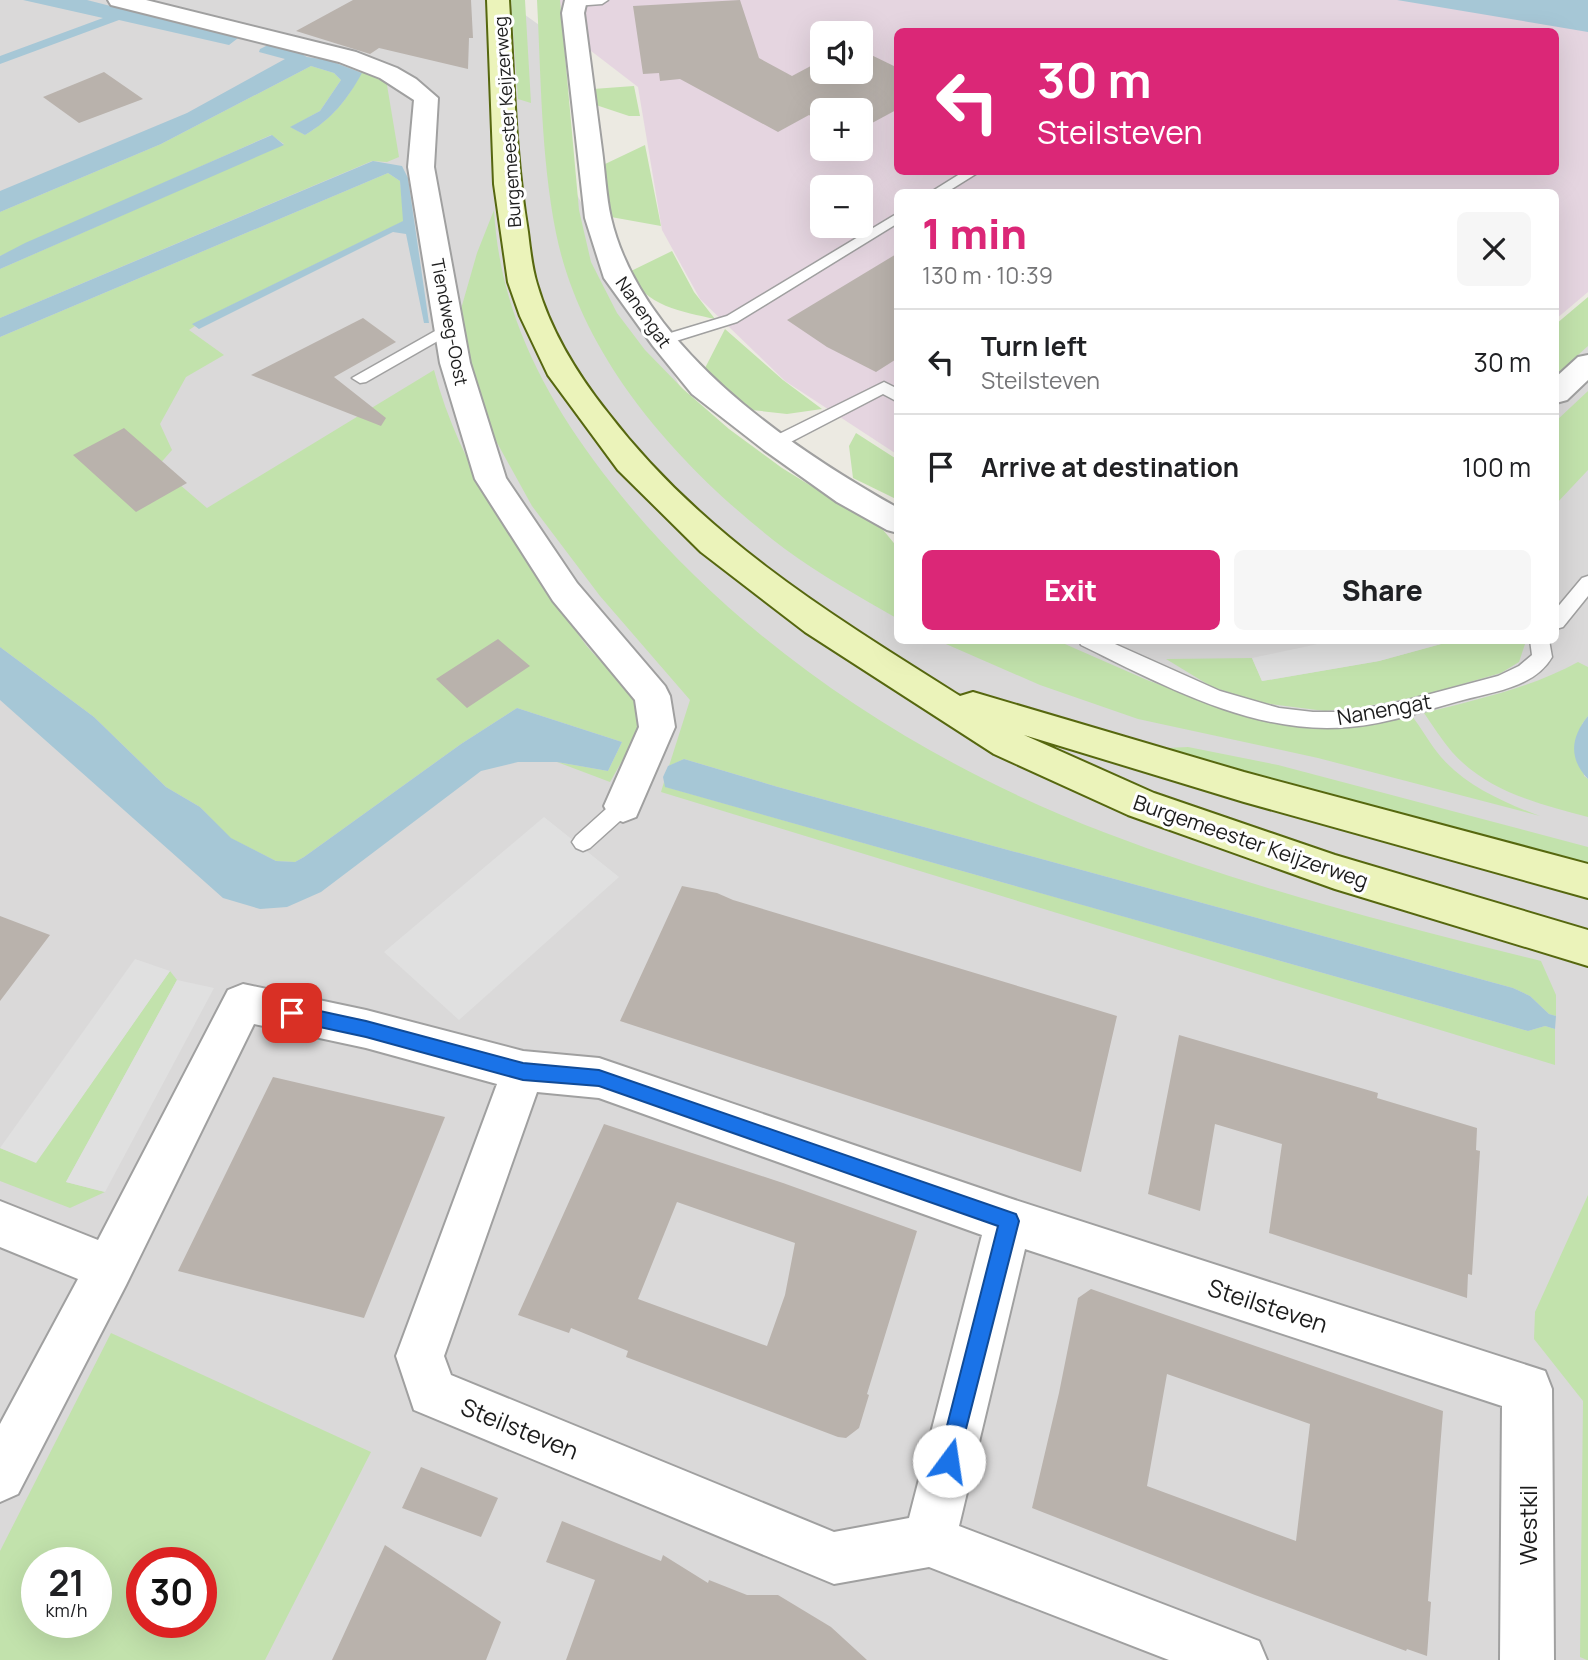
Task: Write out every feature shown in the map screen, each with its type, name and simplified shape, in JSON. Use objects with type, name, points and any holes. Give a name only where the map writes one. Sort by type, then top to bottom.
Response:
[{"type":"street","name":"Tiendweg-Oost","points":[[120,0],[326,50],[378,66],[403,79],[426,98],[421,167],[451,327],[455,363],[491,479],[565,592],[652,696],[657,727],[623,806]]},
{"type":"street","name":"Burgemeester Keijzerweg","points":[[498,0],[508,184],[522,282],[534,316],[563,375],[629,463],[713,544],[817,623],[1007,744],[1141,804],[1335,872],[1588,948]]},
{"type":"street","name":"Nanengat","points":[[584,1],[573,13],[598,218],[618,278],[663,340],[704,387],[775,443],[848,494],[894,522]]},
{"type":"street","points":[[1559,390],[1588,364]]},
{"type":"street","name":"Burgemeester Keijzerweg","points":[[930,693],[1258,790],[1588,881]]},
{"type":"street","name":"Steilsteven","points":[[109,1268],[243,1003],[366,1029],[523,1071],[599,1078],[1009,1221],[1527,1389]]},
{"type":"street","name":"Steilsteven","points":[[523,1071],[420,1356],[432,1392],[834,1558],[929,1541]]},
{"type":"street","points":[[1009,1221],[929,1541],[1240,1660]]},
{"type":"street","points":[[0,1224],[109,1268],[0,1476]]},
{"type":"street","name":"Westkil","points":[[1527,1389],[1527,1660]]},
{"type":"lane","points":[[943,189],[967,175]]},
{"type":"lane","points":[[663,340],[732,319],[894,219]]},
{"type":"lane","points":[[360,378],[451,327]]},
{"type":"lane","points":[[775,443],[884,387],[894,394]]},
{"type":"lane","points":[[1559,618],[1588,583]]},
{"type":"lane","name":"Nanengat","points":[[1096,644],[1193,690],[1223,701],[1293,717],[1345,720],[1412,707],[1495,684],[1533,669],[1542,657],[1540,644]]},
{"type":"lane","points":[[583,842],[623,806]]},
{"type":"shaded area","points":[[0,0],[504,0],[556,37],[568,178],[698,420],[894,552],[894,644],[1559,644],[1559,355],[1588,334],[1588,1660],[0,1660]]},
{"type":"shaded area","points":[[538,0],[1588,0],[1588,292],[1559,316],[1559,189],[894,189],[894,452],[785,381],[700,299],[662,230],[638,87],[569,34]]},
{"type":"shaded area","points":[[1318,644],[1441,644],[1379,661],[1262,681],[1252,658]]},
{"type":"shaded area","points":[[544,817],[619,877],[459,1020],[384,952]]},
{"type":"shaded area","points":[[135,959],[170,971],[36,1163],[0,1148]]},
{"type":"shaded area","points":[[177,980],[214,988],[105,1192],[66,1182]]},
{"type":"green space","points":[[511,0],[525,0],[531,103],[518,99]]},
{"type":"green space","points":[[537,0],[560,0],[579,210],[591,262],[617,313],[645,350],[683,389],[729,429],[782,468],[879,525],[894,543],[894,617],[812,568],[747,519],[675,449],[642,410],[613,369],[589,326],[569,280],[556,233],[544,146]]},
{"type":"green space","points":[[311,66],[334,73],[341,80],[320,111],[291,127],[305,135],[323,122],[350,92],[361,73],[358,70],[386,79],[399,157],[387,162],[372,161],[0,318],[0,269],[284,144],[271,135],[0,256],[0,212],[161,144]]},
{"type":"green space","points":[[634,86],[640,116],[629,116],[596,105],[593,89]]},
{"type":"green space","points":[[645,145],[661,226],[611,217],[603,165]]},
{"type":"green space","points":[[388,173],[400,181],[404,221],[193,324],[195,326],[189,330],[224,355],[186,377],[160,424],[172,450],[158,466],[207,508],[434,370],[460,443],[496,512],[583,641],[628,690],[641,728],[610,782],[557,762],[608,771],[622,742],[517,708],[461,744],[304,857],[295,862],[276,861],[230,838],[200,807],[166,787],[94,717],[0,647],[0,337]]},
{"type":"green space","points":[[494,210],[498,249],[517,321],[547,389],[567,421],[611,483],[660,541],[715,595],[773,645],[835,691],[900,733],[1036,804],[1106,833],[1267,888],[1541,961],[1556,995],[1556,1016],[1549,1014],[1530,996],[1513,988],[684,759],[669,766],[690,700],[600,596],[532,506],[474,401],[457,323],[477,253]]},
{"type":"green space","points":[[672,251],[694,292],[715,319],[666,306],[654,300],[644,293],[629,272]]},
{"type":"green space","points":[[1588,297],[1588,346],[1559,372],[1559,321]]},
{"type":"green space","points":[[725,329],[783,380],[822,409],[787,414],[752,410],[704,370]]},
{"type":"green space","points":[[1588,391],[1588,470],[1559,501],[1559,418]]},
{"type":"green space","points":[[856,433],[894,457],[894,498],[853,478],[849,446]]},
{"type":"green space","points":[[946,644],[1065,644],[1147,680],[1218,706],[1350,726],[1412,716],[1441,757],[1462,777],[1500,799],[1540,816],[1318,758],[1138,719],[1040,685]]},
{"type":"green space","points":[[1441,644],[1525,644],[1519,662],[1501,673],[1417,697],[1325,711],[1263,703],[1212,687],[1166,659],[1252,658],[1262,681],[1379,661]]},
{"type":"green space","points":[[1578,662],[1588,667],[1588,716],[1582,724],[1584,776],[1588,779],[1588,817],[1515,795],[1482,777],[1452,752],[1424,713],[1522,686]]},
{"type":"green space","points":[[1188,747],[1278,765],[1588,847],[1588,870],[1147,749]]},
{"type":"green space","points":[[664,782],[666,787],[1528,1031],[1545,1026],[1555,1029],[1555,1065],[661,792]]},
{"type":"green space","points":[[170,971],[177,980],[66,1182],[105,1192],[70,1208],[0,1181],[0,1148],[36,1162]]},
{"type":"green space","points":[[1588,1195],[1587,1660],[1580,1657],[1583,1401],[1534,1339],[1535,1312]]},
{"type":"green space","points":[[111,1333],[371,1452],[265,1660],[0,1660],[0,1551]]},
{"type":"water","points":[[23,0],[87,0],[181,24],[242,35],[229,45],[119,20],[0,64],[0,56],[103,18]]},
{"type":"water","points":[[1397,0],[1588,0],[1588,32]]},
{"type":"water","points":[[270,44],[307,57],[328,60],[362,73],[338,108],[305,135],[290,127],[320,111],[341,80],[334,73],[311,66],[161,144],[0,212],[0,191],[187,113],[285,59],[259,52]]},
{"type":"water","points":[[272,135],[284,145],[0,269],[0,256],[25,243]]},
{"type":"water","points":[[373,161],[402,166],[408,178],[429,323],[424,323],[406,234],[393,232],[199,329],[192,324],[403,221],[400,181],[388,173],[0,337],[0,318]]},
{"type":"water","points":[[0,647],[94,717],[166,787],[200,807],[231,838],[276,861],[295,862],[304,857],[461,744],[517,708],[622,742],[608,771],[557,762],[518,762],[481,771],[321,892],[287,907],[260,909],[223,898],[0,700]]},
{"type":"water","points":[[1588,716],[1588,779],[1577,763],[1574,748],[1578,732]]},
{"type":"water","points":[[684,759],[1513,988],[1530,996],[1549,1014],[1556,1016],[1555,1029],[1545,1026],[1528,1031],[665,787],[663,777],[668,766]]},
{"type":"building","points":[[353,0],[471,0],[473,38],[469,38],[468,69],[379,48],[370,54],[296,31]]},
{"type":"building","points":[[740,0],[759,58],[792,76],[810,66],[810,84],[873,84],[873,56],[894,66],[894,111],[873,123],[873,98],[810,98],[810,116],[778,132],[680,79],[660,81],[659,73],[643,74],[633,6]]},
{"type":"building","points":[[104,72],[143,99],[79,123],[43,97]]},
{"type":"building","points":[[894,255],[894,361],[876,372],[827,347],[787,320]]},
{"type":"building","points":[[363,318],[396,342],[334,377],[386,418],[381,426],[251,375]]},
{"type":"building","points":[[124,428],[187,483],[136,512],[73,455]]},
{"type":"building","points":[[498,639],[530,666],[467,708],[436,679]]},
{"type":"building","points":[[682,886],[717,893],[1117,1016],[1081,1172],[620,1021]]},
{"type":"building","points":[[0,916],[50,935],[0,1001]]},
{"type":"building","points":[[1179,1035],[1378,1093],[1377,1098],[1477,1128],[1476,1150],[1480,1151],[1472,1275],[1468,1274],[1467,1298],[1269,1233],[1282,1144],[1215,1124],[1200,1211],[1148,1194]]},
{"type":"building","points":[[273,1077],[445,1117],[364,1318],[178,1271]]},
{"type":"building","points":[[604,1124],[917,1231],[859,1428],[846,1438],[626,1357],[628,1351],[571,1328],[569,1333],[518,1315]],"holes":[[[677,1202],[795,1243],[785,1295],[767,1346],[638,1299]]]},
{"type":"building","points":[[1091,1289],[1443,1411],[1428,1601],[1431,1602],[1427,1656],[1407,1649],[1406,1651],[1255,1595],[1032,1508],[1078,1298]],"holes":[[[1167,1374],[1310,1424],[1296,1541],[1147,1486]]]},
{"type":"building","points":[[421,1467],[498,1498],[481,1537],[402,1508]]},
{"type":"building","points":[[562,1521],[661,1561],[663,1555],[708,1583],[709,1580],[747,1595],[778,1595],[831,1627],[867,1660],[566,1660],[595,1580],[546,1562]]},
{"type":"building","points":[[385,1545],[501,1622],[486,1660],[332,1660]]},
{"type":"route","points":[[292,1013],[366,1029],[523,1071],[599,1078],[1009,1221],[949,1461]]}]
